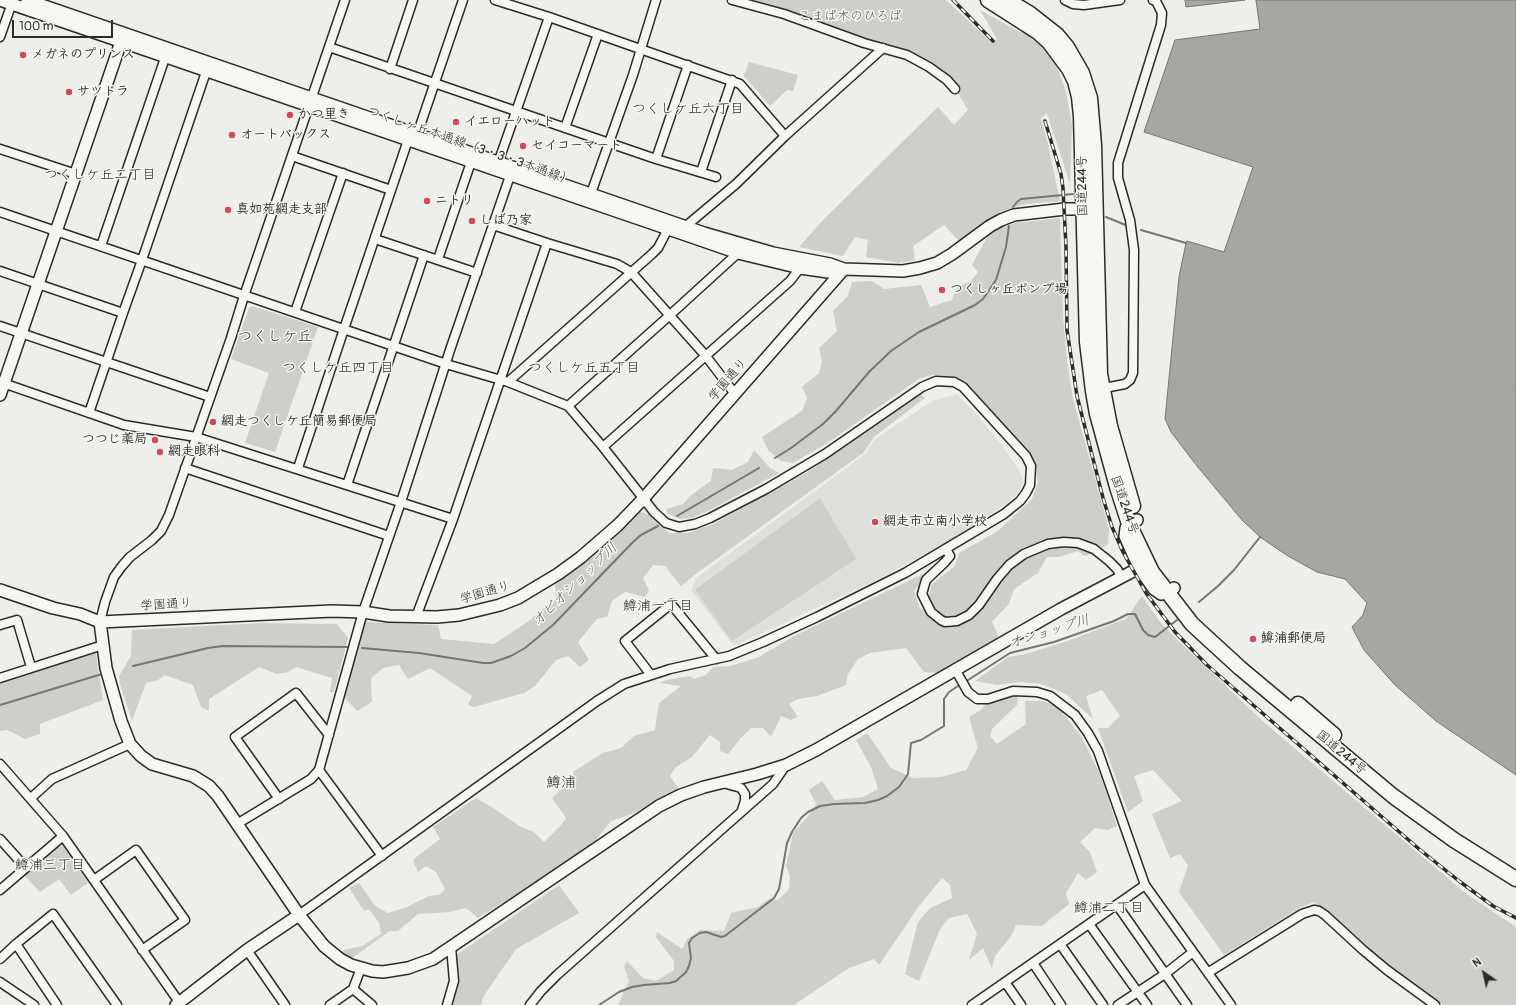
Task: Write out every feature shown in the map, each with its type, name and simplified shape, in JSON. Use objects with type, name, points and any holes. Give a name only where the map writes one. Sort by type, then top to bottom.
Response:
[{"type":"highway","name":"国道244号","points":[[988,0],[1038,32],[1053,47],[1069,69],[1075,81],[1079,97],[1089,209],[1099,350],[1098,390],[1110,426],[1133,522],[1165,576],[1170,590],[1192,624],[1207,639],[1374,781],[1414,812],[1454,840],[1516,879]]},
{"type":"highway","name":"国道244号","points":[[1007,0],[1029,13],[1057,35],[1067,47],[1082,73],[1090,98],[1092,110],[1094,145],[1089,209]]},
{"type":"highway","name":"国道244号","points":[[1170,590],[1214,635],[1388,781],[1463,835],[1516,868]]},
{"type":"street","name":"つくしヶ丘本通線（3・3・3本通線）","points":[[0,0],[12,2],[167,53],[684,230],[800,268],[828,272],[844,269],[903,271],[920,268],[937,263],[952,254],[990,226],[1014,215],[1065,209],[1089,209]]},
{"type":"street","name":"つくしヶ丘本通線（3・3・3本通線）","points":[[27,0],[122,38]]},
{"type":"street","points":[[345,0],[231,338],[169,515],[161,530],[152,540],[130,557],[114,577],[100,622],[106,668],[115,704],[130,744],[152,764],[193,776],[208,786],[218,796],[313,934],[340,959],[361,968],[382,972],[408,968],[433,959],[659,806],[680,795],[720,782],[757,774],[786,765],[816,750],[955,669],[1121,576],[1139,568]]},
{"type":"street","points":[[390,69],[413,0]]},
{"type":"street","points":[[298,468],[391,190],[435,84],[464,0]]},
{"type":"street","points":[[495,0],[519,4],[549,17],[732,80],[740,84],[785,136]]},
{"type":"street","points":[[590,197],[642,50],[656,0]]},
{"type":"street","points":[[732,0],[784,14],[864,43],[907,55],[929,66],[947,80],[955,89]]},
{"type":"street","points":[[1065,0],[1073,4],[1084,5],[1120,0]]},
{"type":"street","points":[[1098,390],[1125,384],[1130,380],[1133,373],[1134,250],[1130,220],[1118,178],[1118,163],[1161,25],[1162,13],[1154,0]]},
{"type":"street","points":[[0,37],[12,2]]},
{"type":"street","points":[[496,166],[549,17]]},
{"type":"street","points":[[565,128],[598,34]]},
{"type":"street","points":[[0,395],[2,382],[21,333],[122,38]]},
{"type":"street","points":[[329,47],[656,159],[716,177]]},
{"type":"street","points":[[684,230],[736,184],[785,136],[884,48]]},
{"type":"street","points":[[101,246],[167,53]]},
{"type":"street","points":[[656,159],[688,65]]},
{"type":"street","points":[[89,413],[208,67]]},
{"type":"street","points":[[701,172],[732,80]]},
{"type":"street","name":"つくしヶ丘本通線（3・3・3本通線）","points":[[413,137],[471,162],[496,166]]},
{"type":"street","points":[[0,149],[76,174]]},
{"type":"street","points":[[292,156],[391,190]]},
{"type":"street","points":[[438,260],[471,162]]},
{"type":"street","points":[[237,824],[312,779],[320,770],[363,612],[511,171]]},
{"type":"street","points":[[296,312],[343,173]]},
{"type":"street","points":[[0,212],[244,296],[504,382],[568,406],[603,447],[654,512],[666,523],[679,526],[694,524],[766,489],[825,454],[922,387],[936,381],[954,382],[963,387],[1026,456],[1031,466],[1030,485],[1026,493],[1012,509],[946,549],[887,582],[817,617],[729,656],[670,669],[624,684],[598,701],[299,915],[247,950],[178,1004],[63,836],[0,764]]},
{"type":"street","points":[[493,225],[617,264],[631,272],[706,355],[735,394]]},
{"type":"street","points":[[504,382],[658,248],[670,225]]},
{"type":"street","points":[[375,239],[477,273]]},
{"type":"street","points":[[416,617],[504,382],[547,243]]},
{"type":"street","name":"つくしヶ丘本通線（3・3・3本通線）","points":[[740,249],[773,253],[830,264],[844,269]]},
{"type":"street","points":[[568,406],[670,315],[740,249]]},
{"type":"street","points":[[347,485],[424,255]]},
{"type":"street","points":[[603,447],[790,281],[800,268]]},
{"type":"street","name":"学園通り","points":[[0,590],[53,608],[80,614],[100,622],[291,612],[363,612],[389,616],[437,617],[459,615],[500,605],[518,598],[558,574],[580,558],[644,500],[844,269]]},
{"type":"street","points":[[0,271],[123,313]]},
{"type":"street","points":[[0,326],[210,397]]},
{"type":"street","points":[[2,382],[124,424],[196,437],[298,468],[453,519]]},
{"type":"street","points":[[185,468],[389,536]]},
{"type":"street","points":[[1133,522],[1126,528],[1125,536],[1139,568],[1154,588],[1161,594],[1170,590]]},
{"type":"street","points":[[946,549],[950,556],[946,562],[926,580],[922,594],[931,612],[940,620],[945,622],[957,622],[969,616],[979,605],[997,579],[1013,562],[1032,550],[1048,544],[1064,542],[1078,543],[1094,549],[1109,561],[1121,576]]},
{"type":"street","points":[[650,675],[625,641],[671,604],[716,659]]},
{"type":"street","points":[[0,626],[17,620],[31,667]]},
{"type":"street","points":[[0,678],[103,645]]},
{"type":"street","points":[[955,669],[968,692],[977,699],[988,699],[1013,691],[1037,692],[1050,696],[1074,715],[1088,733],[1098,751],[1145,885],[1209,972],[1231,1005]]},
{"type":"street","points":[[279,799],[235,737],[296,693],[329,735]]},
{"type":"street","points":[[31,798],[52,779],[130,744]]},
{"type":"street","points":[[530,1005],[557,975],[773,784],[786,765]]},
{"type":"street","points":[[320,770],[343,804],[382,856]]},
{"type":"street","points":[[720,782],[740,788],[745,794],[745,801],[742,810]]},
{"type":"street","points":[[0,890],[63,836]]},
{"type":"street","points":[[0,839],[26,868]]},
{"type":"street","points":[[94,880],[136,850],[185,920],[142,950]]},
{"type":"street","points":[[975,1004],[1145,885]]},
{"type":"street","points":[[1117,905],[1187,1005]]},
{"type":"street","points":[[1209,972],[1302,914],[1314,910],[1325,915],[1387,970],[1435,1005]]},
{"type":"street","points":[[0,959],[16,944],[54,914],[117,1005]]},
{"type":"street","points":[[1089,924],[1147,1005]]},
{"type":"street","points":[[16,944],[57,1005]]},
{"type":"street","points":[[1060,944],[1103,1005]]},
{"type":"street","points":[[447,1005],[454,981],[451,947]]},
{"type":"street","points":[[247,950],[285,1005]]},
{"type":"street","points":[[1118,1005],[1165,974],[1193,952]]},
{"type":"street","points":[[1033,963],[1061,1005]]},
{"type":"street","points":[[330,1005],[353,989],[361,968]]},
{"type":"street","points":[[0,982],[34,1005]]},
{"type":"street","points":[[1005,982],[1021,1005]]},
{"type":"street","points":[[353,989],[372,1005]]},
{"type":"shaded area","points":[[1185,0],[1245,0],[1186,7]]},
{"type":"shaded area","points":[[1256,0],[1516,0],[1516,775],[1436,721],[1395,685],[1364,650],[1352,627],[1363,615],[1367,603],[1345,579],[1317,572],[1288,556],[1260,537],[1242,520],[1197,466],[1171,432],[1165,419],[1179,277],[1186,243],[1187,241],[1224,252],[1253,167],[1144,132],[1175,40],[1260,29]]},
{"type":"shaded area","name":"網走市立南小学校","points":[[957,394],[998,440],[1018,468],[1023,481],[1019,492],[1006,504],[949,541],[881,578],[734,646],[691,590],[696,578],[864,455],[875,439],[932,401]]},
{"type":"green space","name":"こまば木のひろば","points":[[743,0],[946,0],[991,42],[997,39],[980,10],[1020,32],[1031,34],[1055,61],[1066,92],[1072,125],[1070,184],[1047,113],[1041,118],[1060,201],[1027,204],[1008,209],[992,218],[991,217],[959,241],[944,225],[913,246],[915,260],[899,263],[866,257],[868,240],[855,237],[843,256],[799,247],[824,219],[938,107],[954,125],[968,110],[944,71],[908,54],[777,9]]},
{"type":"green space","points":[[749,62],[798,75],[793,91],[787,90],[770,106],[744,76]]},
{"type":"green space","points":[[1060,218],[1063,316],[1067,361],[1073,399],[1109,529],[1108,544],[1102,548],[1095,545],[1091,554],[1084,556],[1078,551],[1059,557],[1047,557],[1038,573],[1014,589],[1009,604],[992,622],[999,637],[939,673],[924,672],[906,648],[870,653],[858,659],[848,674],[846,685],[817,696],[798,699],[789,704],[798,717],[791,720],[781,716],[771,737],[763,728],[751,728],[728,754],[720,751],[720,742],[710,735],[692,757],[676,767],[670,776],[679,789],[632,814],[611,821],[591,846],[478,918],[466,908],[450,912],[418,914],[398,931],[390,931],[352,958],[341,954],[344,950],[362,946],[381,934],[379,923],[369,909],[364,911],[349,888],[359,883],[375,906],[388,913],[407,907],[429,896],[439,895],[445,889],[436,872],[426,866],[418,872],[413,861],[440,839],[433,827],[476,798],[519,826],[534,832],[544,842],[566,818],[552,798],[573,779],[574,771],[603,753],[621,748],[634,736],[655,730],[659,703],[681,686],[660,683],[666,680],[690,676],[694,679],[706,675],[713,667],[731,666],[759,657],[794,636],[931,570],[914,591],[920,608],[927,611],[928,599],[932,584],[955,566],[959,553],[998,531],[1032,499],[1038,482],[1036,465],[972,392],[948,376],[932,375],[919,379],[829,442],[793,463],[781,461],[768,450],[762,437],[802,411],[807,398],[802,387],[819,373],[822,362],[819,348],[837,331],[833,311],[848,296],[852,282],[872,281],[884,289],[921,285],[930,307],[952,300],[957,286],[970,282],[978,272],[972,265],[991,230],[1015,223]]},
{"type":"green space","points":[[252,306],[318,327],[275,452],[245,443],[269,373],[231,359],[249,308]]},
{"type":"green space","points":[[921,394],[925,398],[875,436],[863,453],[681,586],[665,566],[653,565],[643,578],[649,590],[645,597],[625,592],[612,601],[607,617],[597,619],[578,642],[589,660],[580,667],[568,656],[556,660],[535,686],[524,693],[474,707],[468,705],[472,696],[430,668],[408,679],[399,665],[383,668],[371,678],[372,702],[357,711],[344,697],[365,622],[438,625],[441,639],[494,644],[529,621],[556,598],[555,585],[640,511],[651,516],[669,533],[688,533],[715,523],[806,473],[850,443],[905,402]]},
{"type":"green space","points":[[754,450],[770,468],[779,473],[694,517],[680,519],[668,514],[666,509],[683,504],[690,496],[711,481],[713,468],[732,470],[748,462]]},
{"type":"green space","points":[[820,498],[856,559],[732,641],[695,590]]},
{"type":"green space","points":[[1142,596],[1160,622],[1266,724],[1464,892],[1516,927],[1516,1005],[1443,1005],[1405,979],[1314,902],[1301,907],[1224,955],[1179,892],[1188,865],[1180,854],[1170,858],[1152,814],[1182,801],[1153,770],[1134,776],[1143,801],[1128,812],[1098,728],[1108,728],[1120,716],[1102,690],[1086,696],[1093,719],[1066,694],[1041,684],[1019,682],[997,685],[975,681],[1008,657],[1026,654],[1070,640],[1126,619]]},
{"type":"green space","points":[[261,623],[337,624],[348,638],[334,692],[330,692],[332,678],[296,667],[288,672],[277,674],[259,667],[209,699],[209,711],[201,707],[193,685],[165,675],[158,680],[146,683],[132,721],[120,684],[119,676],[131,656],[132,630]]},
{"type":"green space","points":[[96,653],[103,700],[40,724],[40,734],[25,739],[7,730],[0,731],[0,684]]},
{"type":"green space","points":[[1018,696],[1017,705],[992,729],[990,736],[997,744],[1026,724],[1025,701],[1043,701],[1057,706],[1081,736],[1101,776],[1117,826],[1108,830],[1095,828],[1080,842],[1090,852],[1097,872],[1086,880],[1078,873],[1066,893],[1069,904],[1042,926],[1016,925],[1012,935],[995,956],[992,969],[983,948],[969,960],[977,933],[967,914],[949,918],[940,929],[919,981],[905,974],[918,922],[930,908],[952,898],[950,885],[942,878],[919,906],[879,965],[874,959],[849,968],[794,1005],[618,1005],[629,981],[624,967],[627,961],[643,978],[656,981],[674,970],[674,961],[656,937],[657,932],[682,949],[687,939],[700,930],[724,931],[731,913],[758,907],[769,899],[778,900],[789,889],[790,876],[786,866],[793,833],[811,813],[816,804],[809,790],[822,781],[835,800],[863,797],[878,789],[871,767],[856,740],[867,733],[891,768],[913,778],[941,777],[966,770],[978,748],[969,717],[981,710],[986,702],[1005,697]]},
{"type":"green space","points":[[57,845],[63,846],[88,883],[71,895],[59,879],[40,892],[24,875]]},
{"type":"green space","points":[[559,885],[579,913],[516,949],[483,997],[481,1005],[451,1005],[456,982],[456,955]]},
{"type":"waterway","name":"オビオショップ川","points":[[1013,207],[1021,199],[1073,194]]},
{"type":"waterway","name":"オビオショップ川","points":[[1106,217],[1128,226]]},
{"type":"waterway","name":"オビオショップ川","points":[[775,458],[823,424],[869,372],[891,351],[919,332],[975,305],[983,299],[996,280],[1006,247],[1009,226]]},
{"type":"waterway","name":"オビオショップ川","points":[[1141,230],[1186,243]]},
{"type":"waterway","name":"オビオショップ川","points":[[677,516],[759,468]]},
{"type":"waterway","name":"オビオショップ川","points":[[362,648],[419,653],[483,663],[491,663],[511,656],[525,648],[553,625],[633,542],[641,535],[658,526]]},
{"type":"waterway","name":"オショップ川","points":[[1199,602],[1234,570],[1260,537]]},
{"type":"waterway","name":"オショップ川","points":[[965,682],[1010,653],[1054,642],[1114,621],[1128,614],[1135,614],[1143,630],[1148,635],[1155,637],[1177,620]]},
{"type":"waterway","name":"オビオショップ川","points":[[133,666],[208,648],[223,646],[347,647]]},
{"type":"waterway","name":"オビオショップ川","points":[[0,705],[102,674]]},
{"type":"waterway","name":"オショップ川","points":[[599,1005],[619,992],[632,987],[676,981],[686,972],[689,966],[691,958],[689,943],[692,938],[700,933],[706,932],[721,937],[725,936],[774,898],[779,889],[787,843],[801,818],[808,812],[820,806],[865,803],[878,800],[887,796],[899,787],[908,774],[911,743],[921,740],[944,726],[944,699],[949,692],[961,684]]},
{"type":"railway","points":[[953,0],[993,41]]},
{"type":"railway","points":[[1045,121],[1061,174],[1063,188],[1066,247],[1067,330],[1077,396],[1103,498],[1112,527],[1123,552],[1146,593],[1175,632],[1207,665],[1419,849],[1493,906],[1516,918]]},
{"type":"place","name":"メガネのプリンス","points":[[23,55]]},
{"type":"place","name":"サツドラ","points":[[69,92]]},
{"type":"place","name":"かつ里き","points":[[290,115]]},
{"type":"place","name":"イエローハット","points":[[456,122]]},
{"type":"place","name":"オートバックス","points":[[232,135]]},
{"type":"place","name":"セイコーマート","points":[[523,146]]},
{"type":"place","name":"ニトリ","points":[[427,201]]},
{"type":"place","name":"真如苑網走支部","points":[[228,210]]},
{"type":"place","name":"しば乃家","points":[[472,221]]},
{"type":"place","name":"つくしヶ丘ポンプ場","points":[[942,290]]},
{"type":"place","name":"網走つくしケ丘簡易郵便局","points":[[213,422]]},
{"type":"place","name":"つつじ薬局","points":[[155,440]]},
{"type":"place","name":"網走眼科","points":[[160,452]]},
{"type":"place","name":"網走市立南小学校","points":[[875,522]]},
{"type":"place","name":"鱒浦郵便局","points":[[1253,639]]},
{"type":"district","name":"つくしケ丘六丁目","points":[[688,109]]},
{"type":"district","name":"つくしケ丘二丁目","points":[[100,175]]},
{"type":"district","name":"つくしケ丘","points":[[275,337]]},
{"type":"district","name":"つくしケ丘四丁目","points":[[338,368]]},
{"type":"district","name":"つくしケ丘五丁目","points":[[584,368]]},
{"type":"district","name":"鱒浦一丁目","points":[[658,606]]},
{"type":"district","name":"鱒浦","points":[[561,783]]},
{"type":"district","name":"鱒浦三丁目","points":[[50,865]]},
{"type":"district","name":"鱒浦二丁目","points":[[1109,908]]}]
